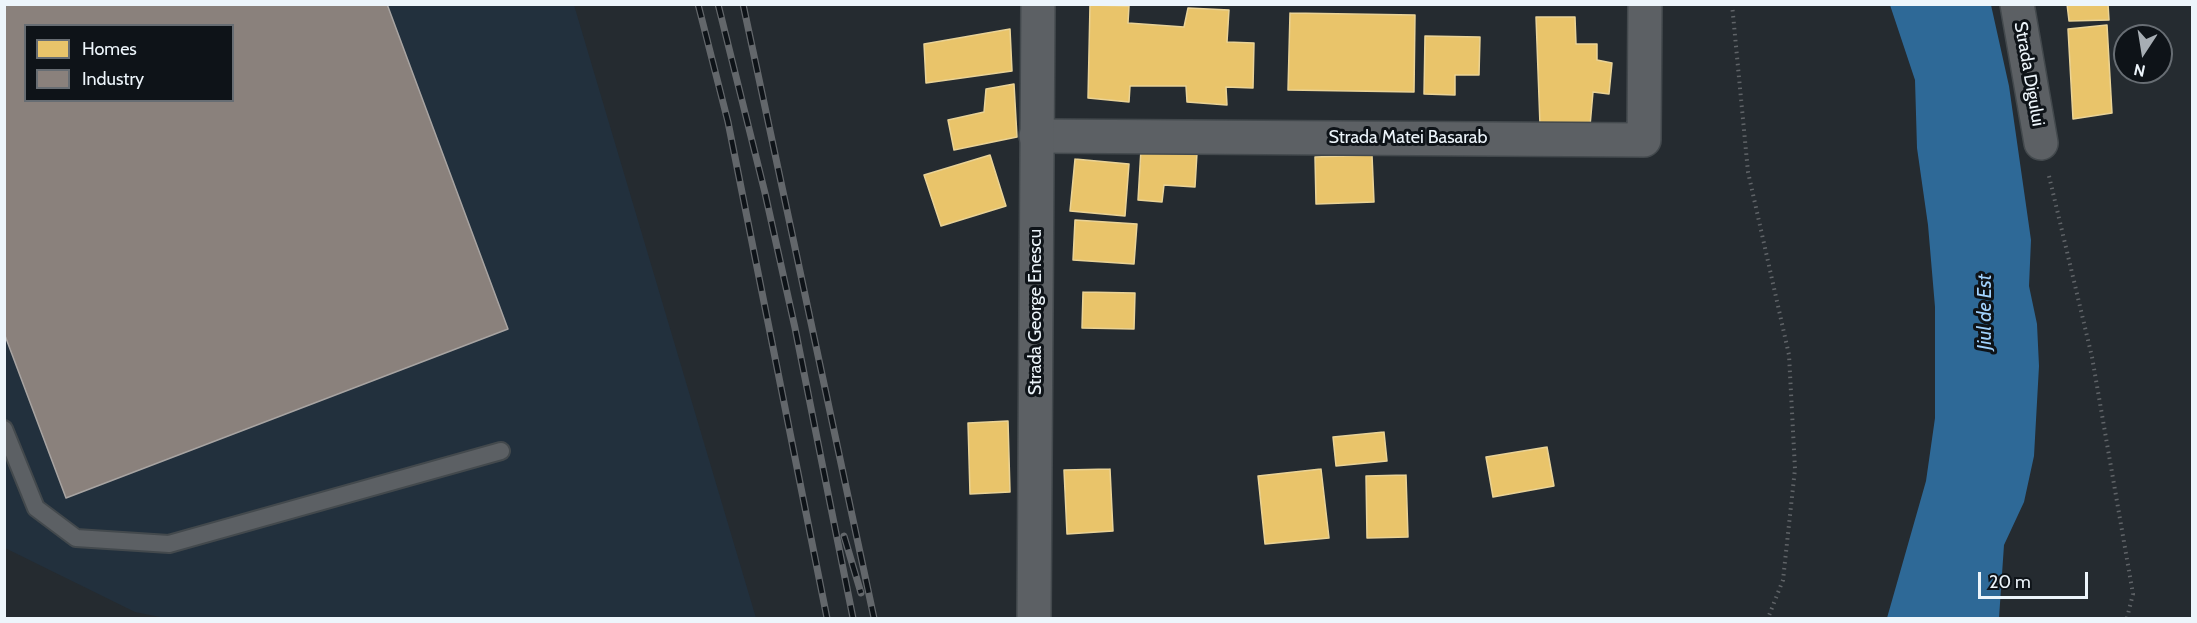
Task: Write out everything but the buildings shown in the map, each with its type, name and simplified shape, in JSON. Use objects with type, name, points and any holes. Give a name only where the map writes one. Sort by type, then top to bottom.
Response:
[{"type":"street","name":"Strada George Enescu","points":[[1034,618],[1038,4]]},
{"type":"street","name":"Strada Matei Basarab","points":[[1036,136],[1644,140],[1645,4]]},
{"type":"street","name":"Strada Digului","points":[[2017,4],[2042,143]]},
{"type":"lane","points":[[4,429],[36,508],[76,538],[169,544],[501,451]]},
{"type":"path","points":[[1732,4],[1748,172],[1790,367],[1795,469],[1783,580],[1768,618]]},
{"type":"path","points":[[2042,143],[2092,357],[2133,594],[2127,618]]},
{"type":"shaded area","points":[[4,5],[574,5],[756,618],[165,618],[135,612],[5,548]]},
{"type":"water","name":"Jiul de Est","points":[[1890,5],[1991,5],[2009,86],[2031,240],[2029,286],[2037,324],[2039,366],[2034,456],[2024,502],[2004,545],[1999,618],[1887,618],[1926,481],[1935,418],[1935,307],[1928,225],[1917,148],[1915,80]]},
{"type":"railway","points":[[698,4],[728,122],[827,618]]},
{"type":"railway","points":[[718,4],[765,193],[795,328],[853,618]]},
{"type":"railway","points":[[743,4],[874,618]]},
{"type":"railway","points":[[844,536],[861,593]]}]
